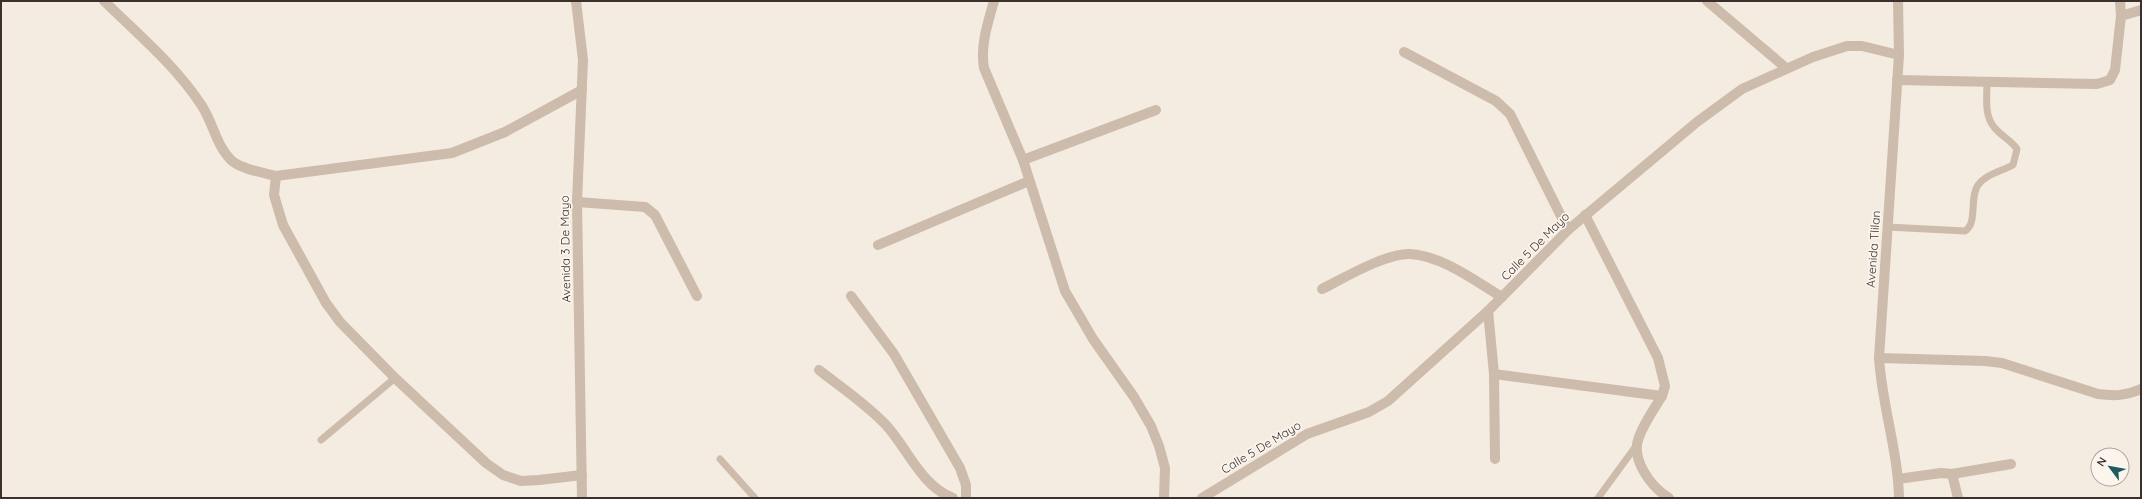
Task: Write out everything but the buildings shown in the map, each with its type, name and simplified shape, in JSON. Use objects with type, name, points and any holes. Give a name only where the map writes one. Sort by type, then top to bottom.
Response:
[{"type":"street","points":[[104,1],[181,76],[203,107],[220,146],[231,161],[250,169],[276,176],[452,153],[505,132],[582,90]]},
{"type":"street","name":"Avenida 3 De Mayo","points":[[576,1],[583,60],[577,202],[582,498]]},
{"type":"street","points":[[994,1],[984,40],[982,59],[988,78],[1023,160],[1065,291],[1093,339],[1134,396],[1151,426],[1159,446],[1165,468],[1164,498]]},
{"type":"street","points":[[1707,1],[1786,68]]},
{"type":"street","name":"Avenida Tlilan","points":[[1898,1],[1899,55],[1879,358],[1880,376],[1898,479],[1899,498]]},
{"type":"street","points":[[1897,80],[2097,84],[2110,80],[2115,70],[2121,16],[2120,1]]},
{"type":"street","points":[[2121,16],[2141,10]]},
{"type":"street","name":"Calle 5 De Mayo","points":[[1202,498],[1307,434],[1369,412],[1388,401],[1488,311],[1568,230],[1698,122],[1742,89],[1786,68],[1847,46],[1862,46],[1899,55]]},
{"type":"street","points":[[1404,52],[1496,101],[1510,114],[1568,230]]},
{"type":"street","points":[[1023,160],[1156,110]]},
{"type":"street","points":[[276,176],[274,195],[283,225],[326,303],[340,322],[395,378],[486,463],[503,475],[521,481],[582,474]]},
{"type":"street","points":[[878,245],[1029,181]]},
{"type":"street","points":[[577,202],[645,207],[655,215],[697,296]]},
{"type":"street","points":[[1586,215],[1658,358],[1664,386],[1662,396],[1639,437],[1636,446],[1643,469],[1652,483],[1669,498]]},
{"type":"street","points":[[1322,289],[1358,270],[1386,259],[1410,254],[1438,261],[1502,297]]},
{"type":"street","points":[[851,296],[894,354],[960,468],[966,485],[966,498]]},
{"type":"street","points":[[1488,311],[1494,374],[1495,458]]},
{"type":"street","points":[[1879,358],[1985,361],[2002,363],[2098,394],[2114,396],[2131,393],[2141,389]]},
{"type":"street","points":[[819,370],[874,414],[901,443],[930,485],[940,494],[952,498]]},
{"type":"street","points":[[1494,374],[1662,396]]},
{"type":"street","points":[[1898,479],[1941,473],[1952,474],[2011,464]]},
{"type":"street","points":[[1952,474],[1958,498]]},
{"type":"lane","points":[[1887,227],[1965,231],[1969,229],[1974,193],[1978,184],[1989,175],[2013,165],[2017,149],[2012,142],[1994,127],[1990,119],[1986,107],[1987,82]]},
{"type":"lane","points":[[321,440],[395,378]]},
{"type":"lane","points":[[1598,498],[1636,446]]},
{"type":"lane","points":[[720,459],[754,498]]}]
